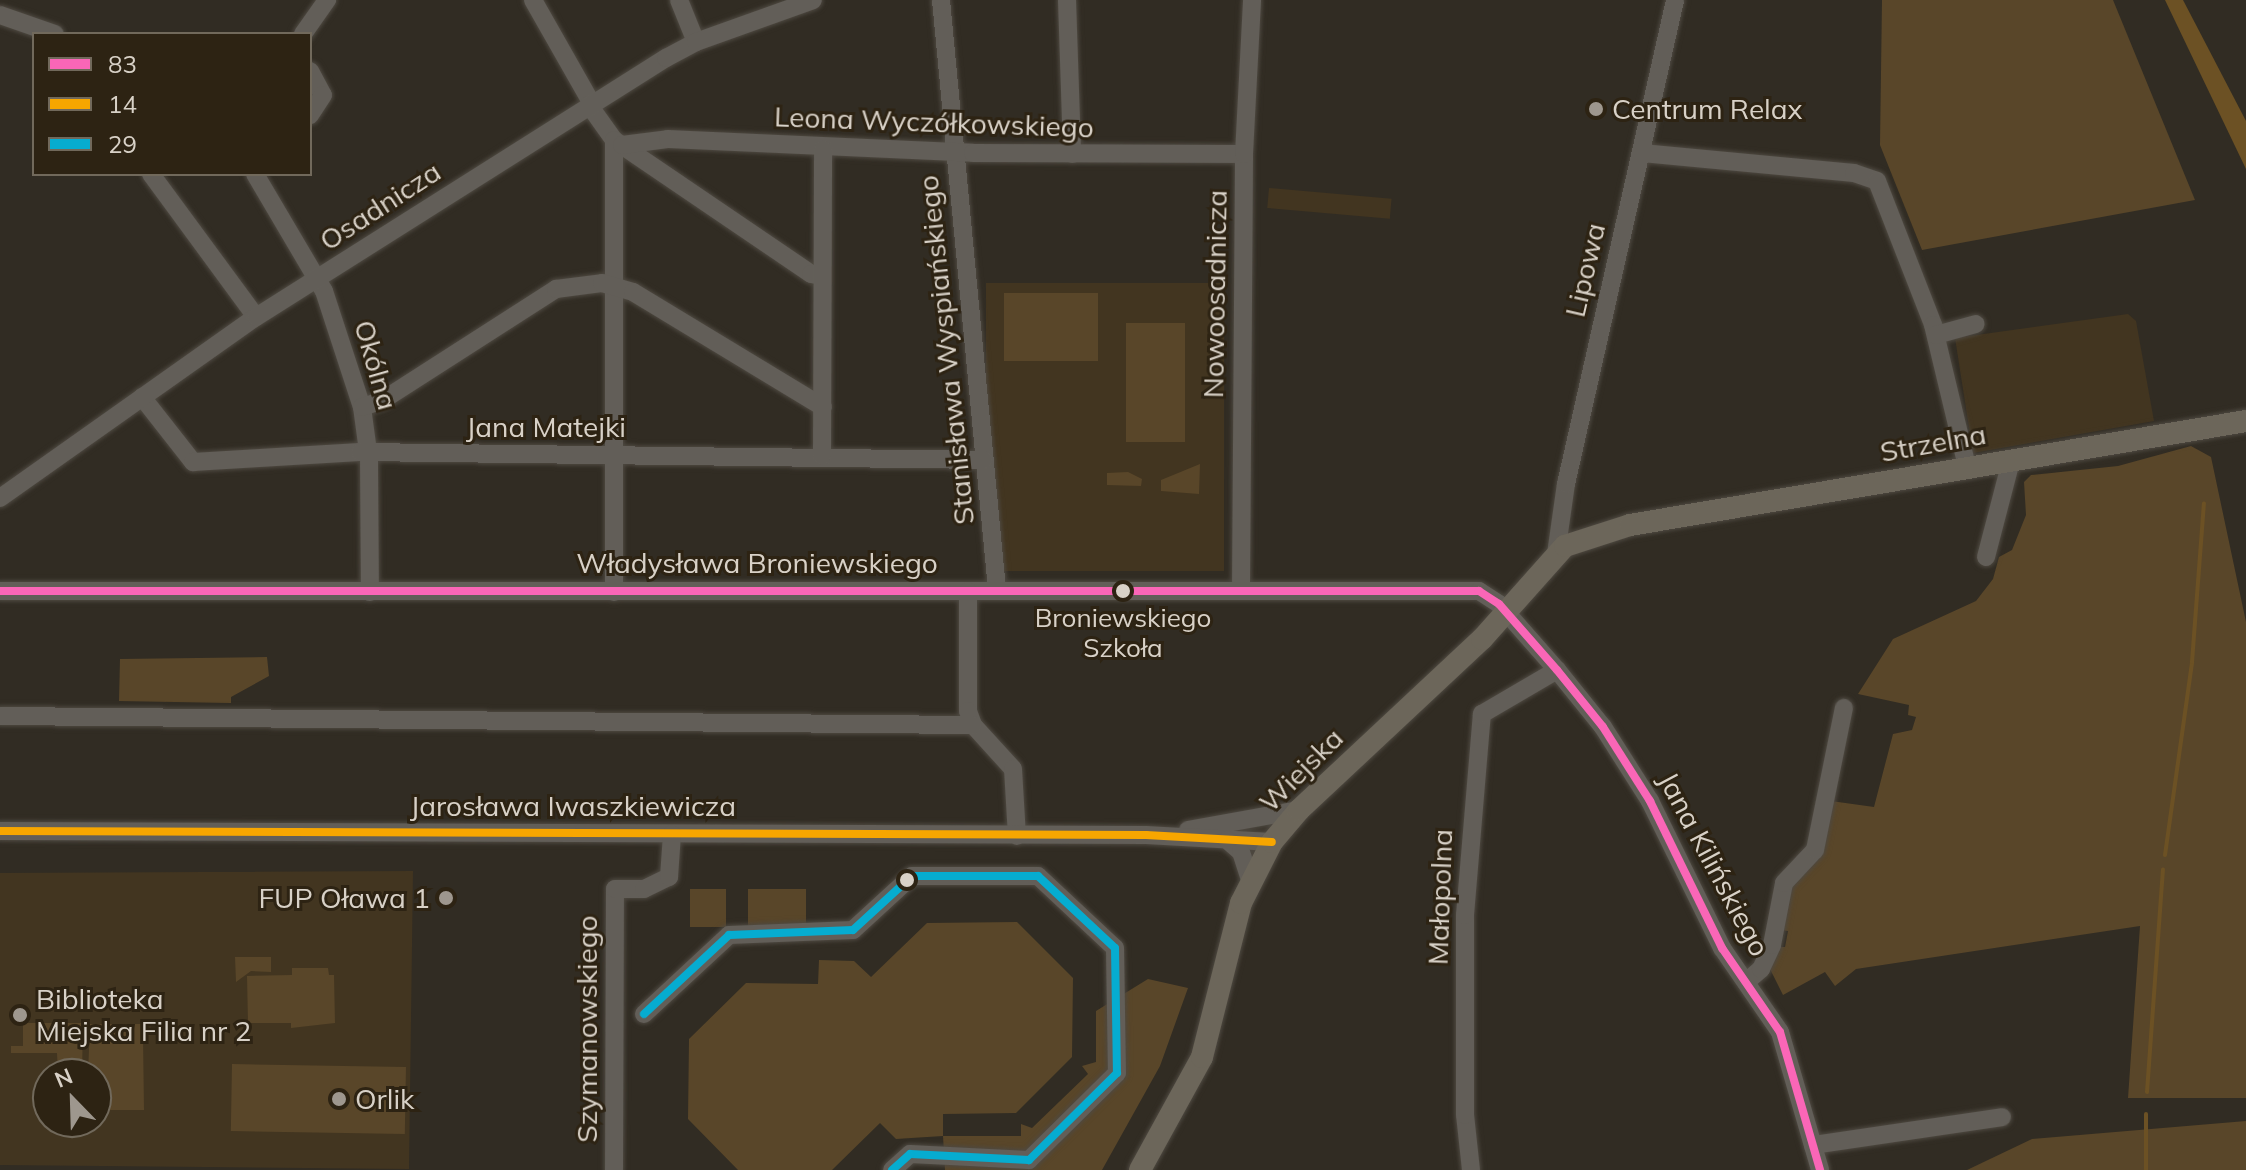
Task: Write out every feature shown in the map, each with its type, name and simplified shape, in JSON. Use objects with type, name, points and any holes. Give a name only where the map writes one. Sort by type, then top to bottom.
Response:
[{"type":"main road","name":"Strzelna","points":[[1556,554],[1573,542],[1630,525],[2240,422]]},
{"type":"main road","name":"Wiejska","points":[[1140,1170],[1202,1057],[1250,879],[1273,841],[1299,810],[1507,613],[1556,554]]},
{"type":"street","points":[[304,32],[327,0]]},
{"type":"street","points":[[533,0],[591,104],[618,142],[811,274],[821,276]]},
{"type":"street","points":[[679,0],[696,42]]},
{"type":"street","name":"Osadnicza","points":[[0,498],[256,317],[591,104],[696,42],[813,0]]},
{"type":"street","name":"Stanisława Wyspiańskiego","points":[[941,0],[997,589]]},
{"type":"street","points":[[1067,0],[1072,154]]},
{"type":"street","name":"Nowoosadnicza","points":[[1241,589],[1244,154],[1252,0]]},
{"type":"street","name":"Lipowa","points":[[1556,554],[1564,489],[1675,0]]},
{"type":"street","points":[[0,15],[36,30]]},
{"type":"street","points":[[312,75],[323,95],[312,112]]},
{"type":"street","points":[[652,166],[648,153],[656,140]]},
{"type":"street","name":"Leona Wyczółkowskiego","points":[[618,142],[656,140],[954,153],[1244,154]]},
{"type":"street","points":[[614,592],[611,284],[618,142]]},
{"type":"street","points":[[822,456],[823,149]]},
{"type":"street","points":[[1642,153],[1854,173],[1877,181],[1934,330],[1967,467]]},
{"type":"street","points":[[152,176],[256,317]]},
{"type":"street","name":"Okólna","points":[[256,176],[318,280],[362,407],[369,453],[370,592]]},
{"type":"street","points":[[362,407],[383,400],[556,289],[611,284],[823,407]]},
{"type":"street","points":[[1934,330],[1976,324]]},
{"type":"street","name":"Jana Matejki","points":[[142,397],[193,462],[235,456],[369,453],[984,460]]},
{"type":"street","points":[[1986,557],[2011,461]]},
{"type":"street","name":"Władysława Broniewskiego","points":[[0,591],[1469,589],[1489,597],[1507,613]]},
{"type":"street","points":[[968,591],[967,696],[973,725],[1013,769],[1017,836]]},
{"type":"street","name":"Jana Kilińskiego","points":[[1507,613],[1557,670],[1628,763],[1722,948],[1780,1032],[1820,1170]]},
{"type":"street","name":"Małopolna","points":[[1471,1170],[1465,1115],[1465,915],[1482,714],[1557,670]]},
{"type":"street","points":[[1746,982],[1761,969],[1769,952],[1786,879],[1815,850],[1844,708]]},
{"type":"street","points":[[0,716],[973,725]]},
{"type":"street","name":"Jarosława Iwaszkiewicza","points":[[1146,835],[1247,822],[1299,810]]},
{"type":"street","points":[[1247,822],[1265,828],[1273,841]]},
{"type":"street","name":"Jarosława Iwaszkiewicza","points":[[0,831],[1146,835],[1273,841]]},
{"type":"street","name":"Szymanowskiego","points":[[614,1170],[615,889],[644,889],[669,877],[672,834]]},
{"type":"street","points":[[1227,840],[1241,852],[1250,879]]},
{"type":"street","points":[[644,1014],[729,935],[853,930],[912,876],[1038,876],[1115,948],[1117,1073],[1029,1160],[910,1154],[892,1170]]},
{"type":"street","points":[[1813,1145],[2002,1117]]},
{"type":"shaded area","points":[[1882,0],[2113,0],[2195,200],[1922,250],[1880,145]]},
{"type":"shaded area","points":[[2165,0],[2183,0],[2246,121],[2246,169]]},
{"type":"shaded area","points":[[1269,188],[1392,199],[1390,219],[1267,208]]},
{"type":"shaded area","points":[[986,283],[1224,283],[1224,571],[986,571]]},
{"type":"shaded area","points":[[1004,293],[1098,293],[1098,361],[1004,361]]},
{"type":"shaded area","points":[[2128,314],[2136,321],[2154,421],[1973,453],[1955,338]]},
{"type":"shaded area","points":[[1126,323],[1185,323],[1185,442],[1126,442]]},
{"type":"shaded area","points":[[2191,446],[2211,457],[2246,622],[2246,1098],[2128,1098],[2140,926],[1856,969],[1835,986],[1825,972],[1783,995],[1770,969],[1778,947],[1785,947],[1788,931],[1780,930],[1784,897],[1831,801],[1874,807],[1893,734],[1912,730],[1916,717],[1908,715],[1909,705],[1858,694],[1893,639],[1976,601],[1993,579],[1999,557],[2012,550],[2026,515],[2024,482],[2031,475],[2118,466]]},
{"type":"shaded area","points":[[1200,464],[1199,494],[1161,491],[1161,480]]},
{"type":"shaded area","points":[[1128,472],[1142,479],[1141,486],[1107,485],[1107,473]]},
{"type":"shaded area","points":[[267,657],[269,676],[231,697],[231,703],[119,701],[120,659]]},
{"type":"shaded area","points":[[413,871],[409,1169],[0,1165],[0,873]]},
{"type":"shaded area","points":[[690,889],[726,889],[726,927],[690,927]]},
{"type":"shaded area","points":[[748,889],[806,889],[806,927],[748,927]]},
{"type":"shaded area","points":[[1017,922],[1073,978],[1072,1057],[1016,1113],[943,1114],[943,1136],[896,1139],[880,1123],[832,1170],[738,1170],[688,1119],[689,1039],[746,983],[818,984],[819,960],[854,961],[871,977],[927,923]]},
{"type":"shaded area","points":[[235,957],[271,957],[271,972],[251,971],[236,982]]},
{"type":"shaded area","points":[[292,968],[328,968],[329,975],[334,975],[335,1023],[291,1028],[291,1023],[248,1023],[247,976],[292,975]]},
{"type":"shaded area","points":[[1148,979],[1188,988],[1160,1066],[1102,1170],[945,1170],[943,1136],[1021,1136],[1021,1124],[1032,1128],[1088,1074],[1082,1066],[1096,1062],[1096,1011]]},
{"type":"shaded area","points":[[23,1023],[83,1023],[82,1058],[57,1058],[57,1053],[11,1053],[11,1046],[23,1046]]},
{"type":"shaded area","points":[[90,1024],[151,1024],[151,1035],[143,1036],[144,1110],[112,1110],[112,1058],[89,1058]]},
{"type":"shaded area","name":"Orlik","points":[[232,1064],[406,1067],[405,1134],[231,1131]]},
{"type":"shaded area","points":[[2246,1121],[2246,1170],[1967,1170],[2032,1139]]},
{"type":"waterway","points":[[2165,855],[2192,662],[2204,503]]},
{"type":"waterway","points":[[2147,1092],[2163,870]]},
{"type":"waterway","points":[[2146,1114],[2146,1170]]},
{"type":"transit line","name":"83","points":[[0,591],[1479,591],[1499,604],[1557,670],[1603,727],[1650,801],[1722,948],[1780,1032],[1820,1170]]},
{"type":"transit line","name":"14","points":[[0,831],[1146,835],[1272,842]]},
{"type":"transit line","name":"29","points":[[644,1014],[729,935],[853,930],[912,876],[1038,876],[1115,948],[1117,1073],[1029,1160],[910,1154],[892,1170]]},
{"type":"place","name":"Centrum Relax","points":[[1596,109]]},
{"type":"place","name":"Broniewskiego Szkoła","points":[[1123,591]]},
{"type":"place","name":"FUP Oława 1","points":[[446,898]]},
{"type":"place","name":"Biblioteka Miejska Filia nr 2","points":[[20,1015]]},
{"type":"place","name":"Orlik","points":[[339,1099]]}]
